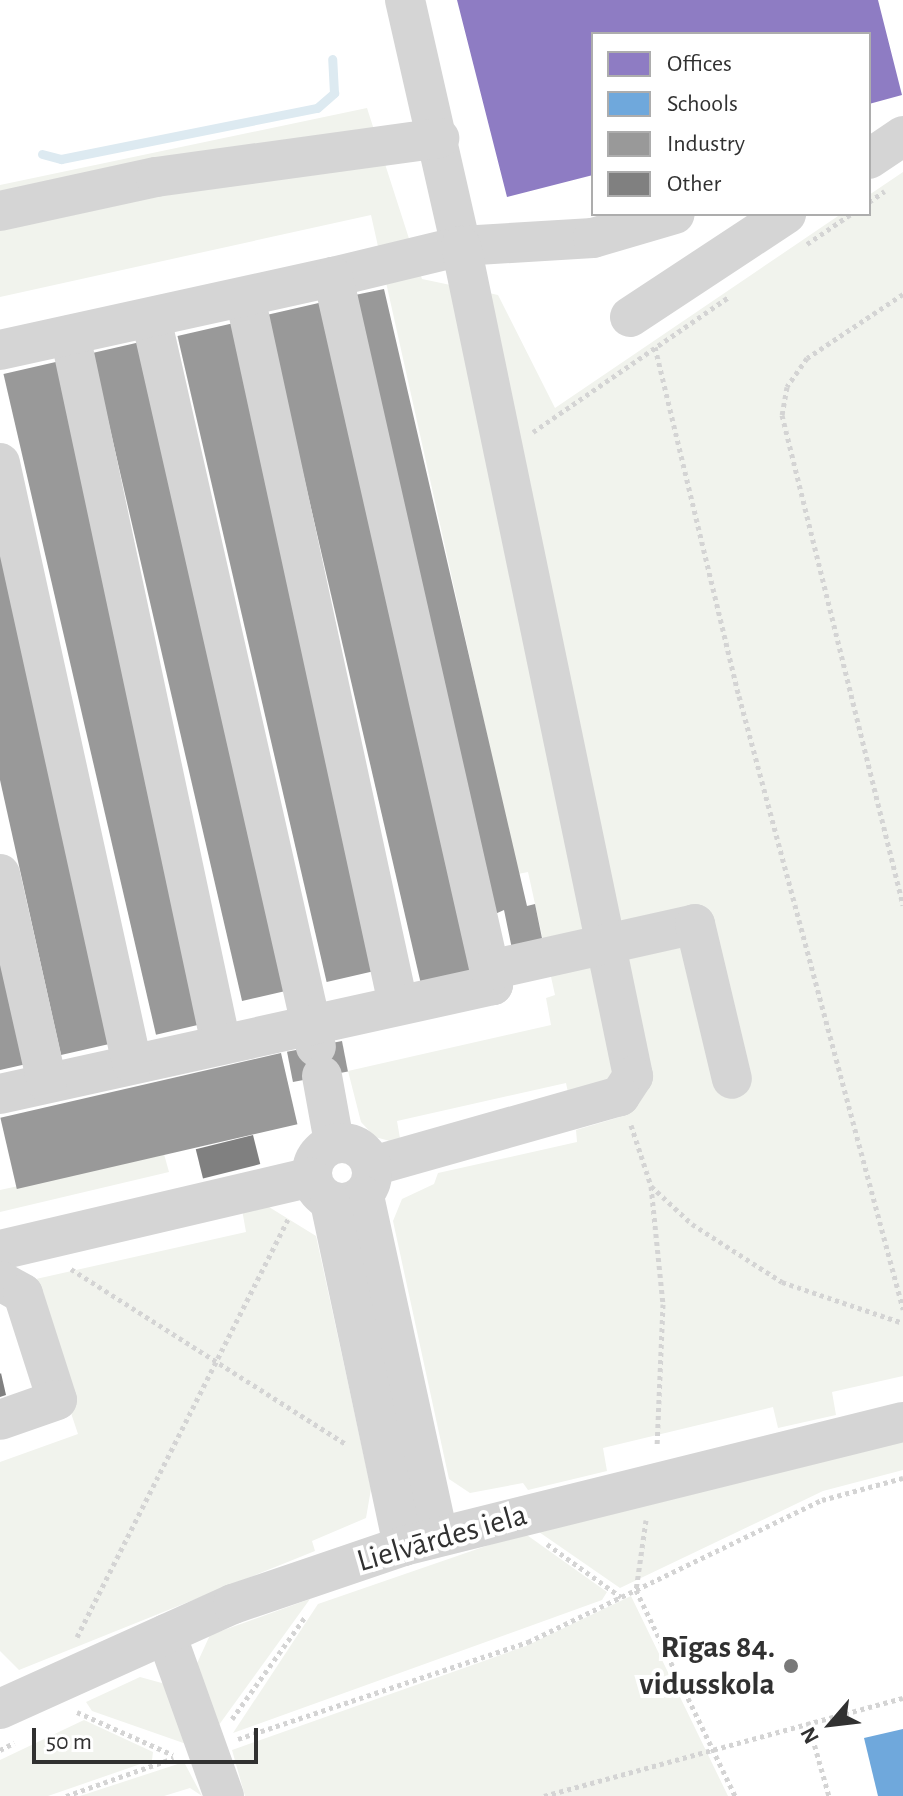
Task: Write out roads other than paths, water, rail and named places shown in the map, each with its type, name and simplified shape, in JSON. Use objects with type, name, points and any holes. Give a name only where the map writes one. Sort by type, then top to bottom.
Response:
[{"type":"street","points":[[15,1246],[344,1185],[620,1096],[633,1076],[439,138],[405,0]]},
{"type":"street","points":[[871,158],[903,136]]},
{"type":"street","points":[[0,211],[156,177],[439,138]]},
{"type":"street","points":[[0,350],[461,246],[593,238],[668,216]]},
{"type":"street","points":[[630,317],[792,232]]},
{"type":"street","points":[[0,1094],[221,1044],[316,1049],[398,1004],[493,985],[333,277]]},
{"type":"street","points":[[245,297],[398,1004]]},
{"type":"street","points":[[151,318],[316,1049],[334,1142],[358,1146],[344,1185],[387,1471],[420,1541]]},
{"type":"street","points":[[70,335],[221,1044]]},
{"type":"street","points":[[0,463],[132,1064]]},
{"type":"street","points":[[0,874],[47,1083]]},
{"type":"street","points":[[490,970],[695,924],[732,1079]]},
{"type":"street","points":[[344,1185],[420,1541]]},
{"type":"street","points":[[0,1281],[23,1294],[57,1400],[0,1420]]},
{"type":"street","name":"Lielvārdes iela","points":[[1,1705],[66,1698],[166,1634],[420,1541],[652,1481],[903,1422]]},
{"type":"street","points":[[166,1634],[224,1796]]},
{"type":"waterway","points":[[42,154],[61,159],[317,108],[334,93],[332,59]]},
{"type":"place","name":"Rīgas 84. vidusskola","points":[[791,1666]]}]
